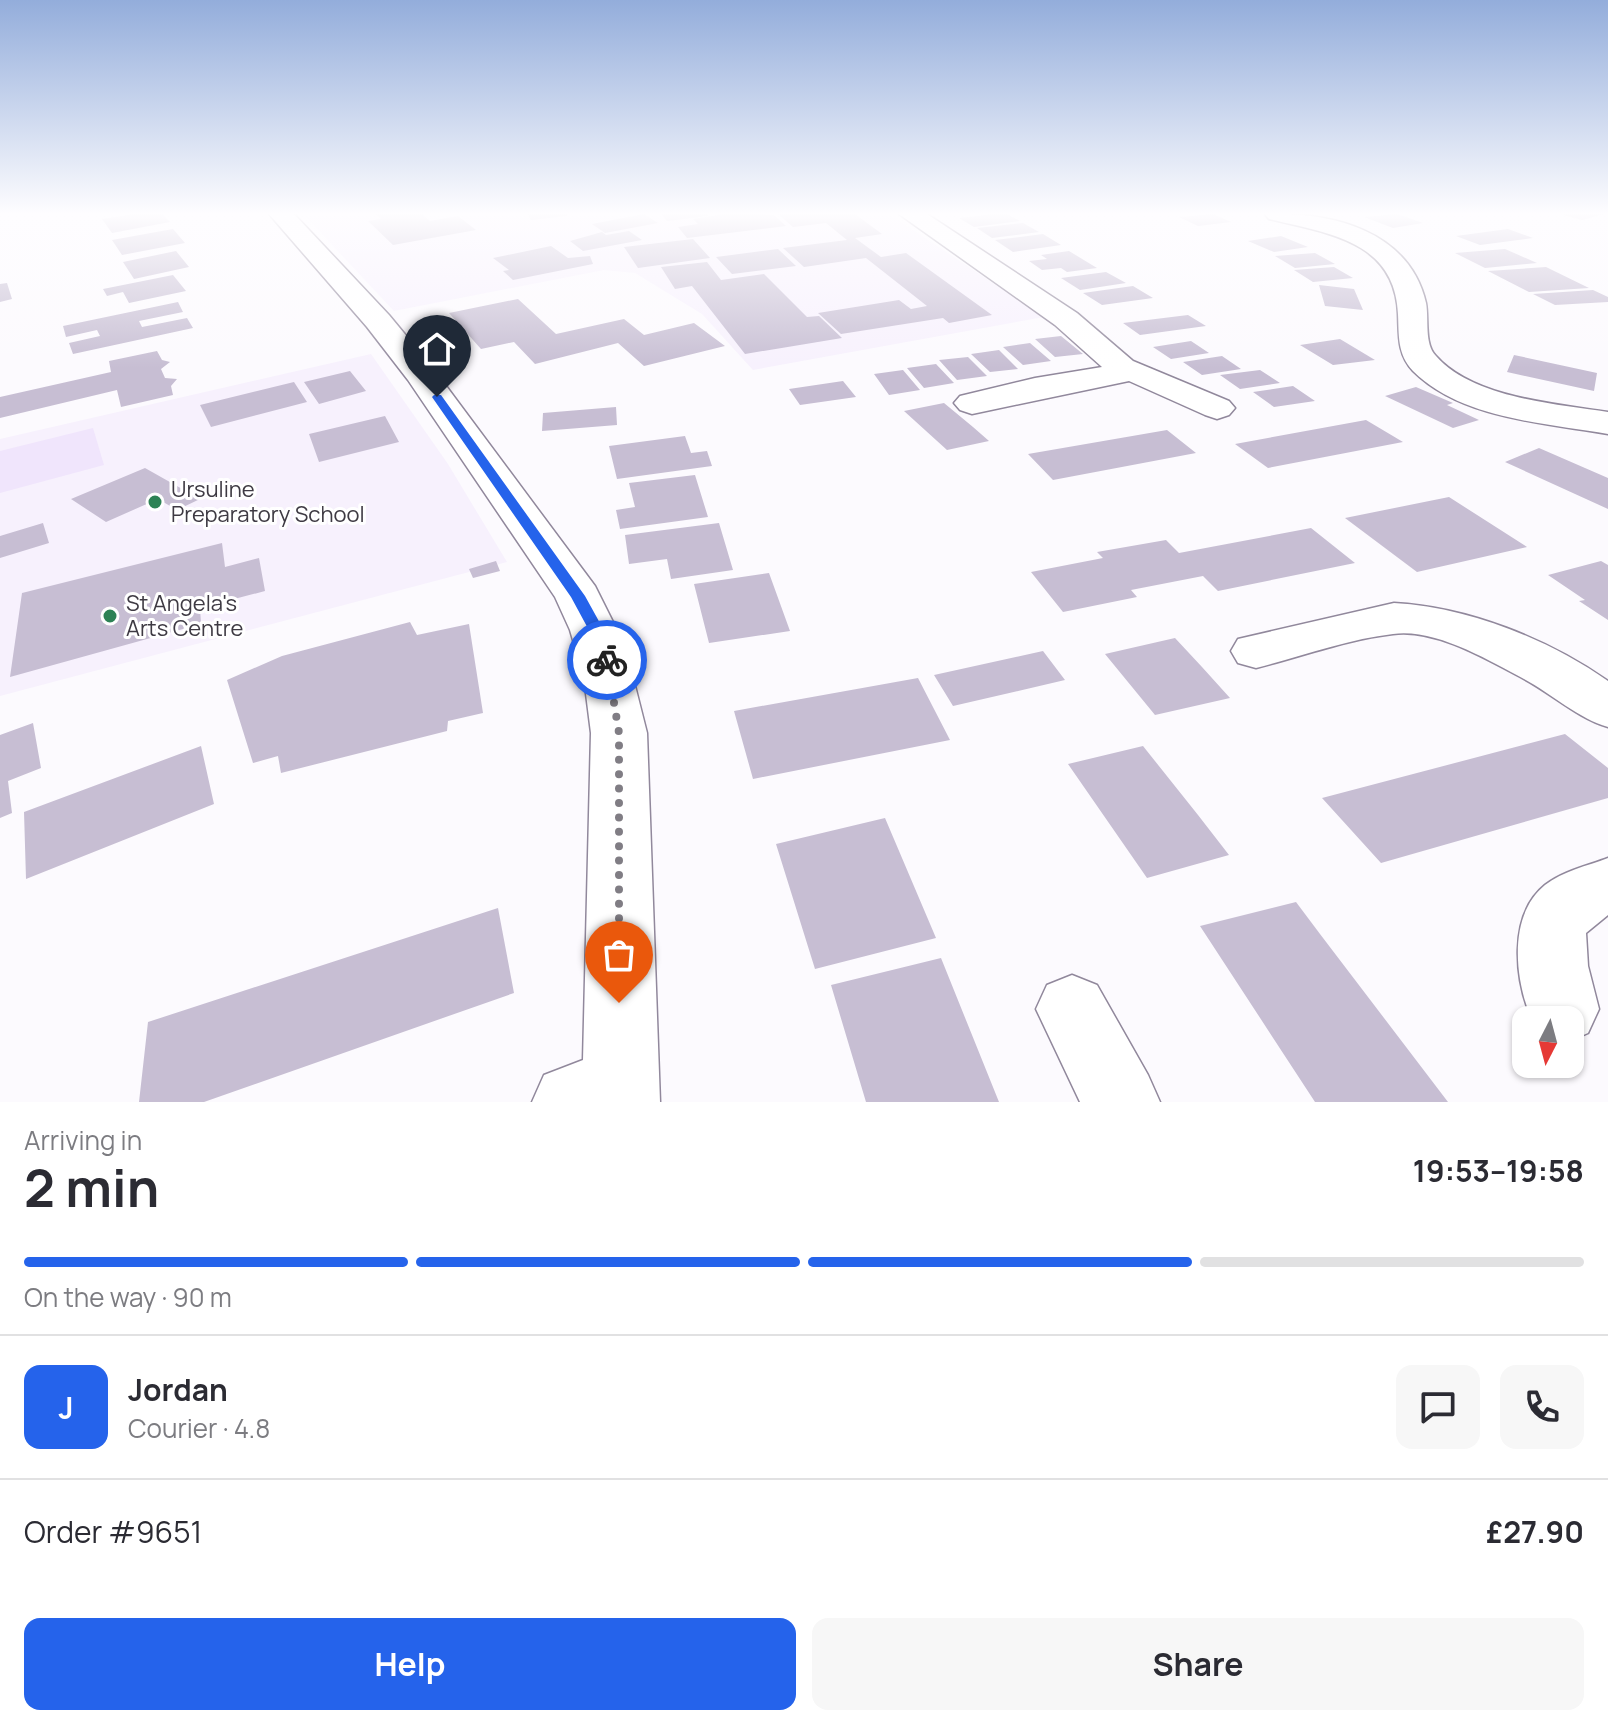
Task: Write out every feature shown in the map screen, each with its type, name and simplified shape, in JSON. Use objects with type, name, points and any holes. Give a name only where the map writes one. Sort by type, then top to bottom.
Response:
[{"type":"street","points":[[328,265],[420,374],[570,584],[599,634],[612,678],[619,733],[604,1097]]},
{"type":"street","points":[[972,403],[1035,388],[1109,377],[1118,374],[1119,368],[1118,363],[1066,319],[988,265]]},
{"type":"street","points":[[1398,265],[1408,282],[1411,294],[1415,348],[1422,361],[1435,372],[1477,394],[1499,401],[1608,423]]},
{"type":"street","points":[[1119,368],[1136,372],[1217,408]]},
{"type":"street","points":[[1256,651],[1394,618],[1424,620],[1490,640],[1591,696]]},
{"type":"street","points":[[1562,1006],[1549,940],[1557,916],[1580,895],[1608,886]]},
{"type":"street","points":[[1072,1009],[1121,1102]]},
{"type":"shaded area","points":[[351,265],[966,265],[1044,317],[753,370],[702,314],[635,273],[604,270],[394,311]]},
{"type":"shaded area","points":[[371,354],[448,464],[507,562],[0,696],[0,439]]},
{"type":"shaded area","points":[[93,428],[104,465],[0,493],[0,451]]},
{"type":"building","points":[[125,265],[189,267],[134,279]]},
{"type":"building","points":[[503,265],[586,265],[513,280],[503,271],[509,270]]},
{"type":"building","points":[[710,265],[721,280],[764,274],[807,317],[819,316],[842,338],[745,354],[692,286],[675,289],[661,267]]},
{"type":"building","points":[[724,265],[796,266],[732,274]]},
{"type":"building","points":[[875,265],[923,265],[992,315],[949,323],[943,318],[841,334],[818,313],[899,300],[911,309],[927,306]]},
{"type":"building","points":[[1035,265],[1097,268],[1067,272],[1061,268],[1042,270]]},
{"type":"building","points":[[1480,265],[1512,265],[1485,268]]},
{"type":"building","points":[[1334,267],[1353,278],[1313,282],[1294,270]]},
{"type":"building","points":[[1546,267],[1589,288],[1529,292],[1488,271]]},
{"type":"building","points":[[1106,272],[1126,283],[1080,290],[1061,278]]},
{"type":"building","points":[[173,275],[186,291],[129,303],[123,292],[107,296],[103,289]]},
{"type":"building","points":[[7,283],[12,299],[0,302],[0,284]]},
{"type":"building","points":[[1319,285],[1354,289],[1363,310],[1325,306]]},
{"type":"building","points":[[1133,286],[1153,298],[1102,305],[1083,293]]},
{"type":"building","points":[[1593,290],[1608,297],[1608,302],[1555,305],[1533,294]]},
{"type":"building","points":[[518,299],[556,334],[624,319],[644,335],[694,323],[725,346],[644,366],[618,343],[535,364],[514,342],[481,349],[449,313]]},
{"type":"building","points":[[178,302],[183,312],[139,321],[142,327],[187,318],[193,328],[73,354],[69,343],[100,336],[97,330],[66,337],[63,326]]},
{"type":"building","points":[[1188,315],[1206,326],[1140,335],[1123,323]]},
{"type":"building","points":[[1061,336],[1083,354],[1055,357],[1035,339]]},
{"type":"building","points":[[1340,339],[1375,360],[1333,365],[1300,345]]},
{"type":"building","points":[[1191,341],[1209,353],[1171,359],[1153,347]]},
{"type":"building","points":[[1030,343],[1051,361],[1023,365],[1003,347]]},
{"type":"building","points":[[999,350],[1018,369],[990,372],[971,354]]},
{"type":"building","points":[[157,351],[162,360],[170,362],[161,369],[165,378],[177,379],[171,386],[173,395],[121,407],[117,390],[0,418],[0,397],[111,372],[109,361]]},
{"type":"building","points":[[1514,355],[1597,373],[1594,391],[1507,372]]},
{"type":"building","points":[[1222,356],[1241,369],[1202,375],[1183,362]]},
{"type":"building","points":[[968,357],[987,376],[957,380],[939,360]]},
{"type":"building","points":[[936,364],[954,383],[924,388],[907,368]]},
{"type":"building","points":[[903,370],[920,390],[889,395],[874,374]]},
{"type":"building","points":[[1260,370],[1280,383],[1240,389],[1220,375]]},
{"type":"building","points":[[350,371],[366,391],[319,404],[304,382]]},
{"type":"building","points":[[843,381],[856,397],[800,405],[789,389]]},
{"type":"building","points":[[294,382],[307,402],[211,427],[200,405]]},
{"type":"building","points":[[1293,386],[1315,401],[1274,407],[1253,392]]},
{"type":"building","points":[[1416,387],[1453,403],[1447,405],[1479,420],[1453,428],[1385,396]]},
{"type":"building","points":[[944,403],[989,441],[947,450],[904,411]]},
{"type":"building","points":[[616,407],[617,425],[542,431],[543,413]]},
{"type":"building","points":[[385,416],[399,442],[319,462],[309,434]]},
{"type":"building","points":[[1366,420],[1403,442],[1268,468],[1235,444]]},
{"type":"building","points":[[1167,430],[1196,453],[1053,480],[1028,454]]},
{"type":"building","points":[[685,436],[691,453],[707,451],[712,466],[617,479],[609,446]]},
{"type":"building","points":[[1539,448],[1608,478],[1608,509],[1505,462]]},
{"type":"building","points":[[145,468],[200,499],[177,510],[158,499],[106,522],[71,499]]},
{"type":"building","points":[[695,475],[708,517],[620,529],[616,510],[635,507],[629,483]]},
{"type":"building","points":[[1449,497],[1527,547],[1417,572],[1345,518]]},
{"type":"building","points":[[43,523],[49,543],[0,558],[0,536]]},
{"type":"building","points":[[719,523],[733,570],[671,579],[667,559],[629,564],[625,535]]},
{"type":"building","points":[[1311,528],[1355,563],[1218,591],[1203,576],[1131,590],[1137,597],[1063,612],[1031,572],[1103,558],[1097,552],[1166,540],[1179,553]]},
{"type":"building","name":"St Angela's Arts Centre","points":[[222,543],[225,567],[259,558],[265,591],[200,608],[201,624],[10,677],[22,593]]},
{"type":"building","points":[[496,561],[500,571],[473,578],[469,569]]},
{"type":"building","points":[[1601,561],[1608,565],[1608,620],[1548,575]]},
{"type":"building","points":[[769,573],[790,631],[709,643],[694,584]]},
{"type":"building","points":[[410,622],[417,635],[469,624],[483,713],[448,721],[447,731],[281,773],[278,756],[253,763],[227,680],[282,656]]},
{"type":"building","points":[[1175,638],[1230,698],[1155,715],[1105,654]]},
{"type":"building","points":[[1043,651],[1065,680],[953,706],[934,675]]},
{"type":"building","points":[[918,678],[950,740],[753,779],[734,711]]},
{"type":"building","points":[[33,723],[41,768],[8,781],[12,813],[0,818],[0,735]]},
{"type":"building","points":[[1565,734],[1608,768],[1608,798],[1381,863],[1322,798]]},
{"type":"building","points":[[201,746],[214,804],[26,879],[24,812]]},
{"type":"building","points":[[1143,746],[1229,855],[1147,878],[1068,764]]},
{"type":"building","points":[[885,818],[936,938],[815,969],[776,844]]},
{"type":"building","points":[[1296,902],[1448,1102],[1315,1102],[1200,926]]},
{"type":"building","points":[[498,908],[514,993],[204,1102],[139,1102],[148,1022]]},
{"type":"building","points":[[941,958],[999,1102],[866,1102],[831,985]]},
{"type":"way so far","points":[[607,660],[619,733],[619,1003]]},
{"type":"place","name":"Ursuline Preparatory School","points":[[155,502]]},
{"type":"place","name":"St Angela's Arts Centre","points":[[110,616]]},
{"type":"route","points":[[437,397],[578,596],[599,634],[607,660]]}]
